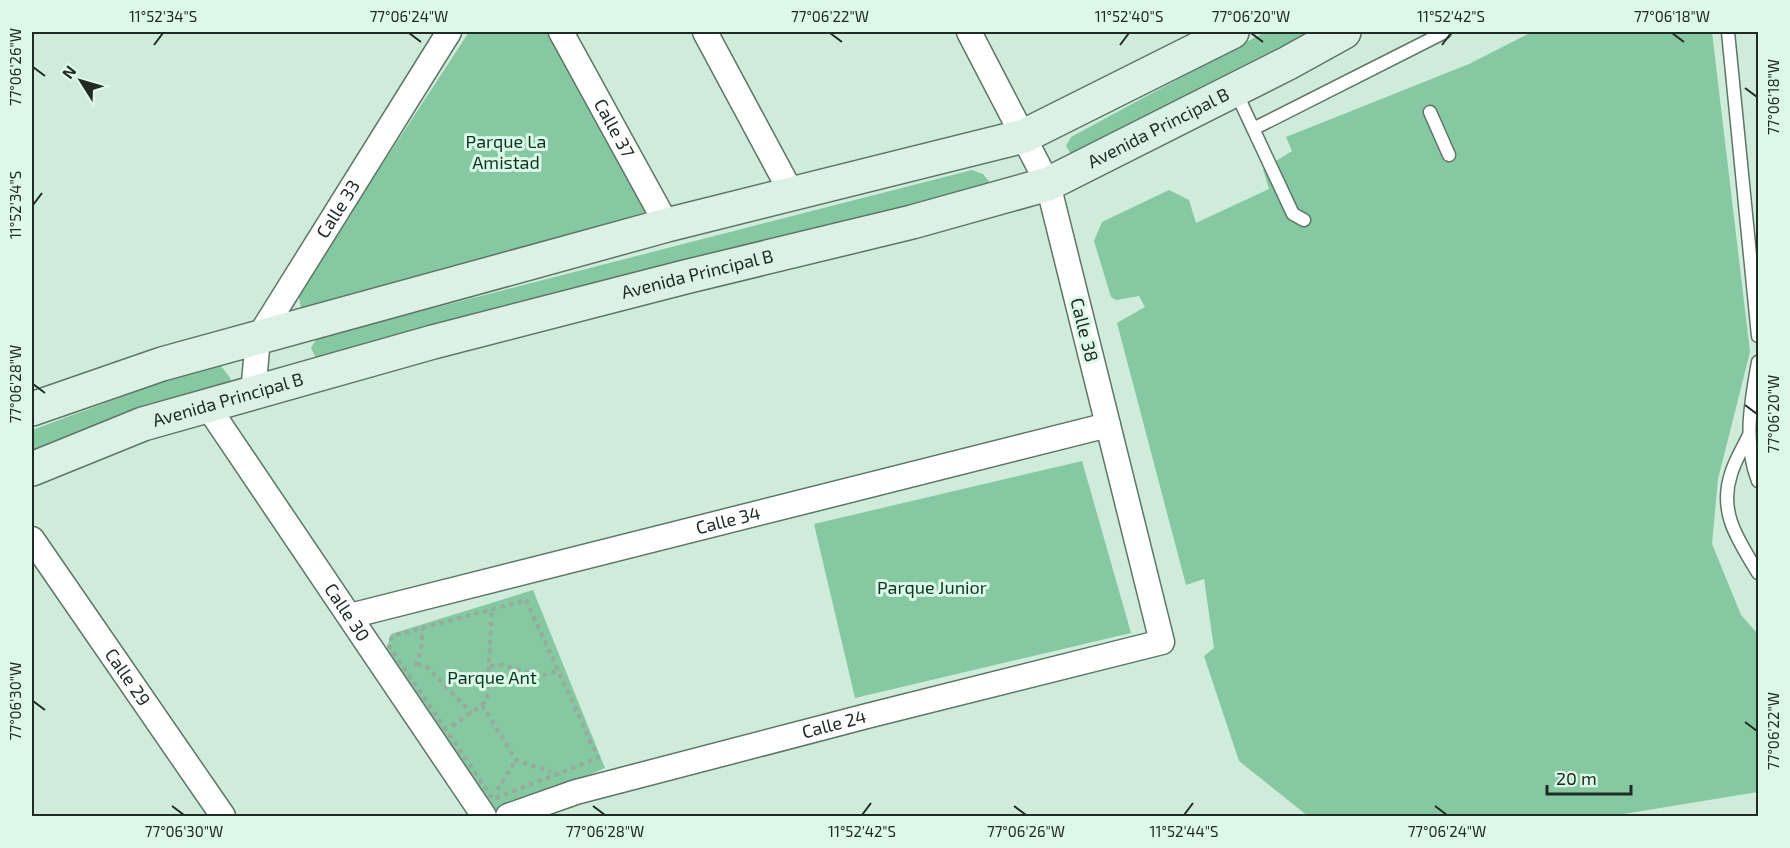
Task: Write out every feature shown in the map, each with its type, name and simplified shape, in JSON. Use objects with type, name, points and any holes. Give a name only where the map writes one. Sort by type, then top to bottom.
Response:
[{"type":"main road","points":[[32,409],[162,364],[667,225],[1024,136],[1229,32]]},
{"type":"main road","name":"Avenida Principal B","points":[[32,469],[143,424],[433,342],[685,277],[912,222],[1048,184],[1235,90],[1344,32]]},
{"type":"street","name":"Calle 33","points":[[253,394],[258,338],[449,32]]},
{"type":"street","name":"Calle 37","points":[[561,32],[667,225]]},
{"type":"street","points":[[705,32],[792,194]]},
{"type":"street","name":"Calle 38","points":[[969,32],[1048,184],[1162,642]]},
{"type":"street","name":"Calle 30","points":[[208,407],[484,816]]},
{"type":"street","name":"Calle 34","points":[[350,616],[1108,426]]},
{"type":"street","name":"Calle 29","points":[[32,539],[223,816]]},
{"type":"street","name":"Calle 24","points":[[508,816],[576,792],[1162,642]]},
{"type":"lane","points":[[1253,129],[1445,32]]},
{"type":"lane","points":[[1728,32],[1758,336]]},
{"type":"lane","points":[[1235,90],[1293,213],[1304,220]]},
{"type":"lane","points":[[1430,112],[1449,155]]},
{"type":"lane","points":[[1758,362],[1751,398],[1749,435],[1758,481]]},
{"type":"lane","points":[[1749,435],[1731,472],[1726,495],[1729,520],[1758,573]]},
{"type":"path","points":[[516,760],[499,785],[493,799],[389,646],[392,636],[526,600],[598,758]]},
{"type":"path","points":[[447,730],[483,705],[488,698],[492,609]]},
{"type":"path","points":[[411,678],[422,645],[422,629]]},
{"type":"path","points":[[417,664],[427,667],[471,713]]},
{"type":"path","points":[[490,666],[502,665],[541,676],[558,670]]},
{"type":"path","points":[[483,705],[516,760],[558,774]]},
{"type":"green space","name":"Parque La Amistad","points":[[469,32],[551,32],[650,215],[301,308],[298,293]]},
{"type":"green space","points":[[1265,32],[1327,32],[1073,157],[1066,146],[1071,137]]},
{"type":"green space","points":[[1532,32],[1712,32],[1750,352],[1718,479],[1712,544],[1741,615],[1758,634],[1758,792],[1611,816],[1308,816],[1239,761],[1204,656],[1214,648],[1204,579],[1186,585],[1117,323],[1145,307],[1139,296],[1116,300],[1111,297],[1094,241],[1102,222],[1169,190],[1189,200],[1196,223],[1269,189],[1263,169],[1292,151],[1286,137],[1469,64]]},
{"type":"green space","points":[[972,170],[983,174],[991,184],[989,194],[317,360],[311,348],[317,338]]},
{"type":"green space","points":[[221,366],[231,379],[226,389],[32,461],[32,430],[181,375]]},
{"type":"green space","name":"Parque Junior","points":[[1082,461],[1131,633],[855,698],[814,524]]},
{"type":"green space","name":"Parque Ant","points":[[533,590],[605,768],[496,816],[387,648],[391,634]]}]
